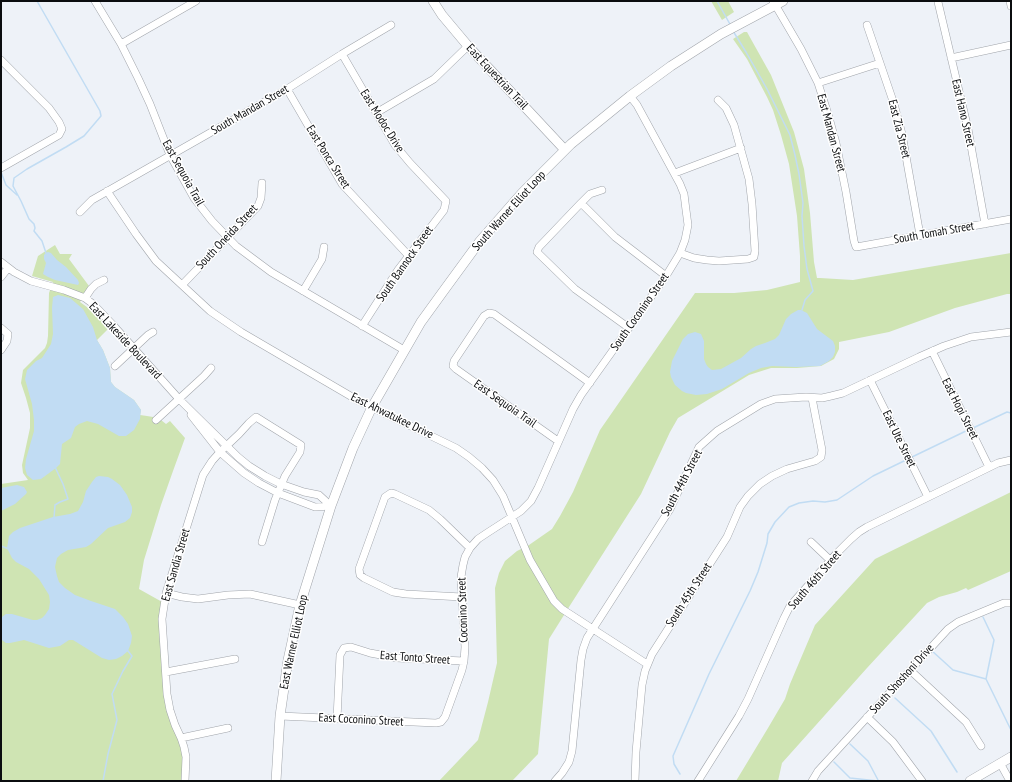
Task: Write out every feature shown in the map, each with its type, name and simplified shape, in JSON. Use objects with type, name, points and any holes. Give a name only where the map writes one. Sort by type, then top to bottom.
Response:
[{"type":"main road","name":"East Equestrian Trail","points":[[433,1],[442,15],[468,46],[565,150]]},
{"type":"main road","name":"South Warner Elliot Loop","points":[[331,506],[353,448],[372,407],[404,350],[430,310],[480,242],[522,193],[565,150],[630,96],[677,62],[723,33],[777,2]]},
{"type":"main road","name":"East Warner Elliot Loop","points":[[276,781],[280,716],[288,660],[300,605],[331,506]]},
{"type":"main road","points":[[970,781],[1011,757]]},
{"type":"street","name":"East Sequoia Trail","points":[[95,1],[121,44],[138,78],[170,155],[194,198],[212,221],[227,237],[271,272],[404,350]]},
{"type":"street","points":[[121,44],[196,1]]},
{"type":"street","points":[[1010,1],[1011,6]]},
{"type":"street","name":"East Mandan Street","points":[[777,2],[818,83],[836,143],[854,242],[856,246]]},
{"type":"street","name":"East Hano Street","points":[[938,2],[968,129],[985,224]]},
{"type":"street","name":"South Mandan Street","points":[[80,212],[92,200],[287,89],[391,25]]},
{"type":"street","name":"East Zia Street","points":[[866,25],[894,104],[902,134],[920,235]]},
{"type":"street","points":[[951,58],[1011,44]]},
{"type":"street","points":[[376,113],[434,79],[468,46]]},
{"type":"street","name":"East Modoc Drive","points":[[342,54],[395,145],[446,201]]},
{"type":"street","points":[[1,60],[49,108],[59,122],[62,130],[59,135],[3,167]]},
{"type":"street","points":[[818,83],[880,63]]},
{"type":"street","name":"East Ponca Street","points":[[287,89],[342,184],[408,256]]},
{"type":"street","name":"South Coconino Street","points":[[512,517],[522,511],[531,500],[538,488],[573,409],[590,382],[666,276],[680,253],[685,240],[688,225],[684,194],[675,173],[637,105],[630,96]]},
{"type":"street","points":[[680,253],[694,258],[719,261],[748,259],[754,257],[755,251],[752,204],[749,179],[734,125],[726,108],[718,100]]},
{"type":"street","points":[[675,173],[741,148]]},
{"type":"street","name":"South Oneida Street","points":[[182,285],[258,206],[261,198],[262,183]]},
{"type":"street","points":[[602,190],[590,194],[539,247],[537,252],[575,289],[629,328]]},
{"type":"street","name":"East Ahwatukee Drive","points":[[107,191],[156,261],[210,311],[241,332],[359,401],[450,445],[469,457],[482,468],[493,480],[503,496],[530,560],[554,600],[562,610],[647,664]]},
{"type":"street","name":"South Bannock Street","points":[[362,326],[398,270],[444,210],[446,201]]},
{"type":"street","points":[[581,203],[615,237],[666,276]]},
{"type":"street","name":"South Tomah Street","points":[[856,246],[1011,219]]},
{"type":"street","points":[[303,291],[322,259],[324,247]]},
{"type":"street","name":"East Lakeside Boulevard","points":[[1,262],[30,281],[64,290],[82,297],[93,304],[179,399],[238,457],[280,488],[315,507],[331,506]]},
{"type":"street","points":[[1,277],[8,268]]},
{"type":"street","points":[[82,297],[96,284],[104,280]]},
{"type":"street","name":"East Sequoia Trail","points":[[558,441],[452,366],[454,362],[484,316],[489,313],[494,314],[590,382]]},
{"type":"street","points":[[1,328],[8,334],[7,341],[1,350]]},
{"type":"street","points":[[115,366],[153,332]]},
{"type":"street","name":"South 44th Street","points":[[555,781],[569,762],[572,751],[582,649],[587,638],[670,509],[699,448],[708,439],[717,431],[761,404],[775,399],[822,398],[843,393],[932,351],[971,337],[1011,332]]},
{"type":"street","name":"East Hopi Street","points":[[932,351],[989,467]]},
{"type":"street","points":[[156,420],[211,368]]},
{"type":"street","name":"East Ute Street","points":[[870,380],[928,497]]},
{"type":"street","name":"South 45th Street","points":[[635,781],[642,685],[644,671],[647,664],[727,537],[740,507],[748,496],[760,484],[772,476],[787,469],[815,461],[821,457],[822,450],[812,398]]},
{"type":"street","name":"East Lakeside Boulevard","points":[[179,399],[220,452],[244,473],[259,483],[319,495],[331,506]]},
{"type":"street","name":"East Sandia Street","points":[[185,781],[186,757],[181,738],[170,710],[167,694],[162,619],[166,593],[203,475],[212,461],[226,445],[256,417],[302,445],[300,452],[285,476],[280,488]]},
{"type":"street","name":"South 46th Street","points":[[698,781],[748,699],[790,606],[830,560],[859,532],[867,527],[989,467],[1011,460]]},
{"type":"street","points":[[262,542],[280,488]]},
{"type":"street","points":[[462,596],[406,594],[393,592],[364,578],[360,574],[359,569],[385,497],[390,493],[429,510],[470,548]]},
{"type":"street","name":"Coconino Street","points":[[441,722],[445,717],[464,661],[465,647],[461,577],[465,557],[470,548],[478,539],[512,517]]},
{"type":"street","points":[[811,542],[830,560]]},
{"type":"street","points":[[166,593],[198,599],[250,594],[300,605]]},
{"type":"street","name":"South Shoshoni Drive","points":[[812,781],[818,771],[948,629],[958,622],[1004,603],[1011,603]]},
{"type":"street","name":"East Tonto Street","points":[[336,719],[340,655],[344,648],[351,647],[370,654],[397,658],[464,661]]},
{"type":"street","points":[[166,672],[235,660]]},
{"type":"street","points":[[910,670],[966,722],[981,746]]},
{"type":"street","name":"East Coconino Street","points":[[280,716],[441,722]]},
{"type":"street","points":[[867,717],[893,742],[922,781]]},
{"type":"street","points":[[181,738],[228,728]]},
{"type":"street","points":[[1000,763],[1010,781]]},
{"type":"green space","points":[[711,1],[728,1],[734,12],[722,20]]},
{"type":"green space","points":[[744,32],[747,32],[771,75],[794,132],[804,169],[817,278],[853,280],[1011,253],[1011,294],[955,308],[889,332],[839,342],[839,349],[834,359],[821,366],[771,368],[749,375],[678,418],[641,494],[549,639],[538,754],[512,781],[439,781],[478,740],[497,663],[495,588],[499,573],[505,561],[517,551],[529,545],[552,529],[573,492],[600,430],[695,293],[734,293],[767,290],[800,282],[797,216],[789,164],[773,110],[747,59],[733,39]]},
{"type":"green space","points":[[55,245],[60,254],[72,254],[69,259],[89,286],[80,302],[99,316],[110,327],[97,340],[103,350],[110,368],[111,382],[115,387],[134,400],[141,410],[140,415],[153,417],[158,423],[161,420],[166,424],[170,421],[185,438],[161,505],[144,560],[139,589],[164,603],[167,694],[181,738],[185,781],[1,781],[1,484],[28,480],[23,473],[22,465],[30,428],[30,413],[21,383],[23,370],[45,348],[47,343],[49,293],[53,282],[32,276],[38,256]]},
{"type":"green space","points":[[1011,492],[1011,571],[968,590],[966,588],[939,597],[927,603],[782,763],[778,781],[736,781],[785,699],[815,625],[875,559]]},
{"type":"water","points":[[48,252],[66,267],[78,280],[78,285],[55,280],[43,274],[46,263],[44,255]]},
{"type":"water","points":[[58,295],[70,298],[83,309],[93,327],[97,340],[103,350],[110,368],[111,382],[115,387],[134,400],[141,410],[140,419],[134,430],[126,436],[119,436],[98,424],[87,421],[79,424],[75,427],[71,438],[62,444],[60,464],[41,479],[33,480],[27,475],[25,468],[34,431],[34,420],[32,404],[25,379],[27,370],[36,361],[42,358],[51,344],[53,334],[53,297]]},
{"type":"water","points":[[798,310],[807,313],[817,329],[833,341],[835,352],[829,361],[820,366],[772,366],[761,368],[749,373],[722,389],[707,394],[696,395],[686,393],[675,385],[670,372],[672,361],[683,339],[688,334],[695,332],[701,334],[704,341],[704,359],[706,364],[712,370],[721,369],[741,358],[756,346],[775,339],[779,335],[786,319]]},
{"type":"water","points":[[96,477],[108,477],[120,485],[127,495],[132,507],[130,518],[125,522],[108,528],[86,547],[68,550],[61,554],[57,558],[55,567],[59,582],[65,588],[75,595],[115,609],[123,617],[128,624],[132,636],[128,651],[116,659],[109,660],[102,658],[73,640],[69,640],[60,646],[49,648],[24,640],[6,643],[1,639],[2,617],[6,614],[12,614],[37,620],[45,615],[49,609],[50,602],[49,595],[39,579],[29,569],[12,558],[7,548],[9,536],[20,528],[53,517],[78,511],[83,502],[86,491]]},
{"type":"water","points":[[17,485],[24,487],[27,492],[26,494],[15,504],[1,511],[1,488]]},
{"type":"waterway","points":[[37,1],[100,111],[101,116],[84,136],[14,178],[13,186],[29,219],[34,224],[34,231],[42,241],[46,253]]},
{"type":"waterway","points":[[717,1],[731,26]]},
{"type":"waterway","points":[[733,31],[767,89],[790,135],[795,155],[803,203],[802,216],[807,269],[813,291],[805,300],[802,310]]},
{"type":"waterway","points":[[1,172],[6,185],[17,195]]},
{"type":"waterway","points":[[973,428],[1007,412],[1011,413]]},
{"type":"waterway","points":[[912,457],[968,430]]},
{"type":"waterway","points":[[680,774],[674,764],[673,756],[709,674],[750,591],[758,572],[767,543],[768,534],[775,522],[789,507],[799,503],[837,500],[873,476],[906,460]]},
{"type":"waterway","points":[[54,518],[55,505],[68,499],[55,467]]},
{"type":"waterway","points":[[1,546],[9,549]]},
{"type":"waterway","points":[[983,617],[994,640],[986,679]]},
{"type":"waterway","points":[[931,650],[953,670],[986,679],[1011,730]]},
{"type":"waterway","points":[[103,781],[117,720],[112,694],[132,656],[128,651]]},
{"type":"waterway","points":[[895,698],[931,731],[957,772]]},
{"type":"waterway","points":[[850,744],[868,761],[878,780]]},
{"type":"waterway","points":[[834,762],[850,778],[878,781]]}]
